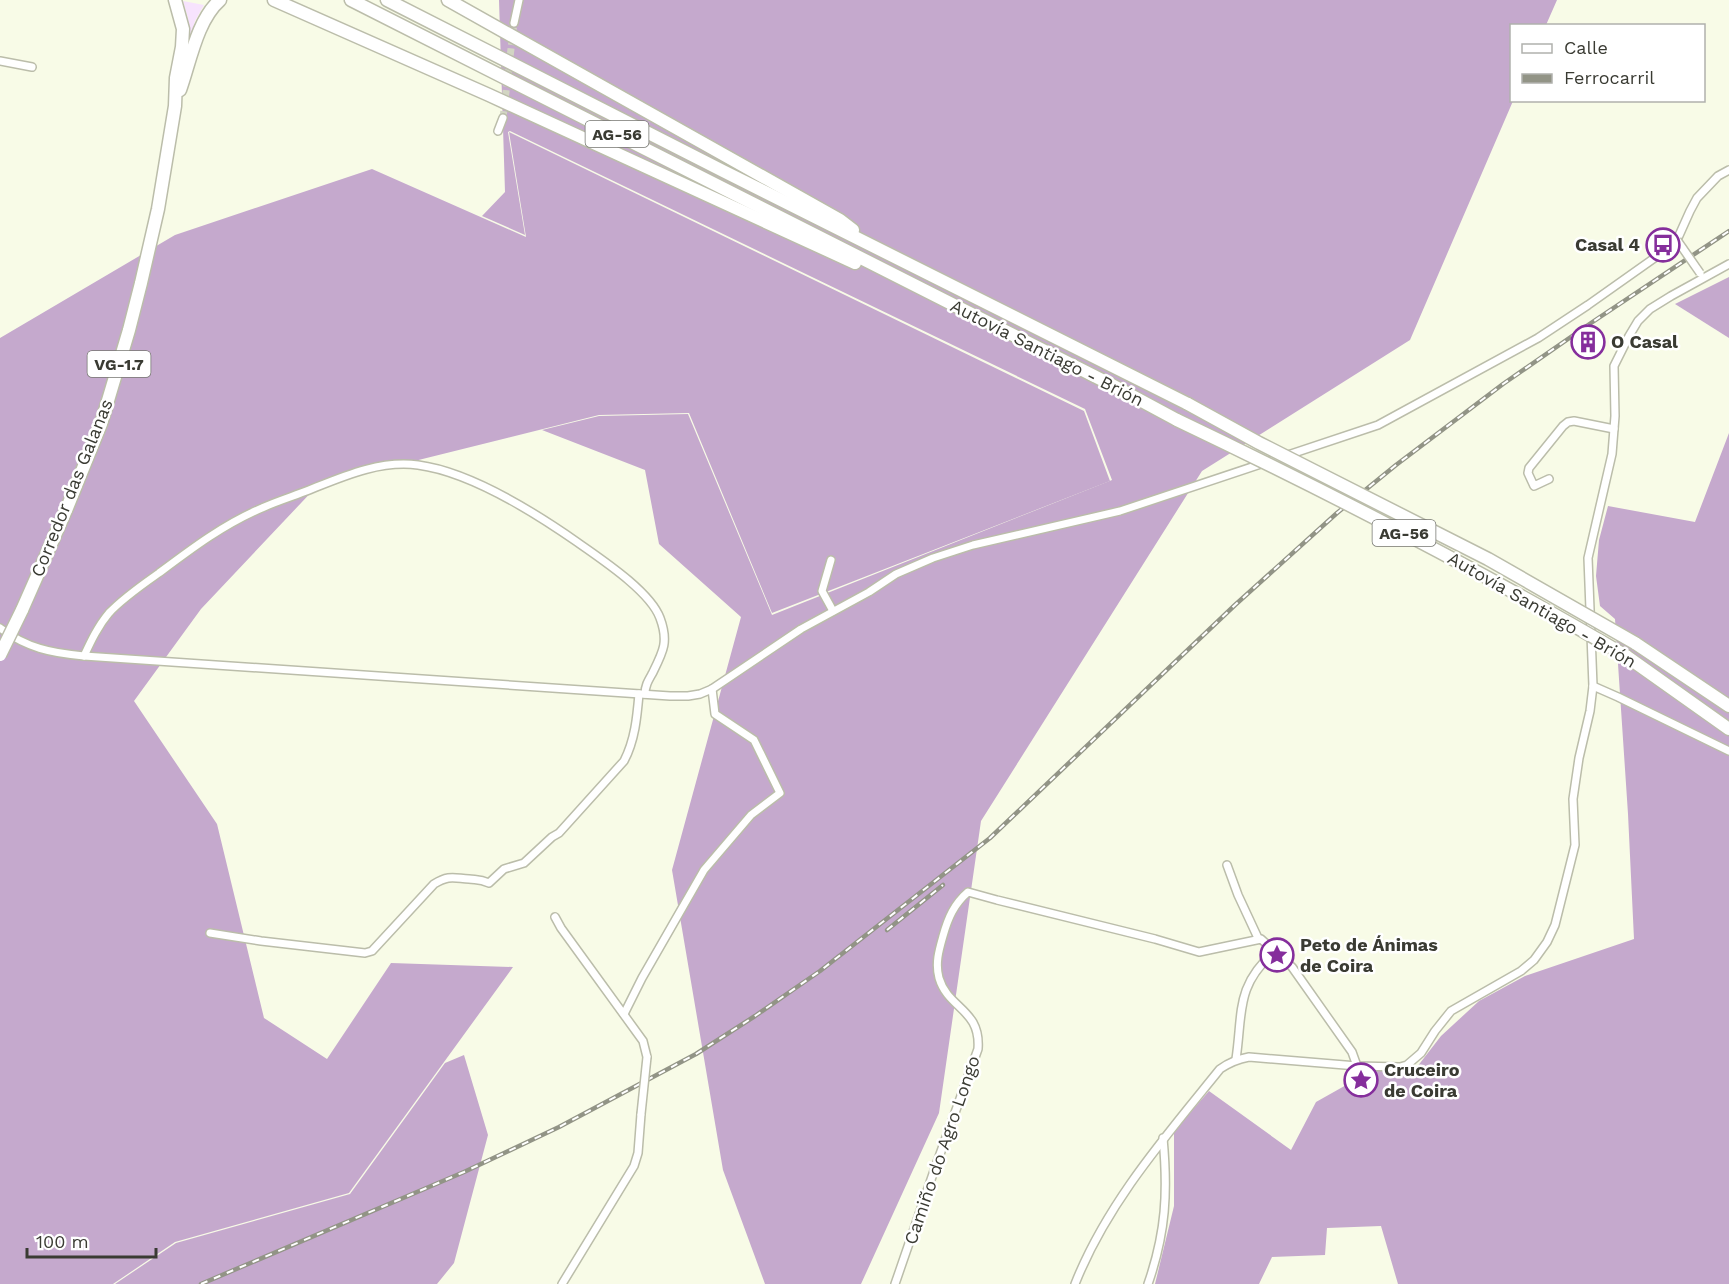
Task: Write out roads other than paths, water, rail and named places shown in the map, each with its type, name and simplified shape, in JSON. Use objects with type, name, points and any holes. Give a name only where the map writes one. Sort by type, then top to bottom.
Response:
[{"type":"highway","name":"VG-1.7","points":[[175,0],[183,29],[176,78],[175,106]]},
{"type":"highway","name":"VG-1.7","points":[[175,106],[202,22],[220,0]]},
{"type":"highway","points":[[274,0],[489,95],[859,265],[883,268]]},
{"type":"highway","name":"Autovía Santiago - Brión","points":[[351,0],[1480,572],[1626,656],[1729,729]]},
{"type":"highway","name":"Autovía Santiago - Brión","points":[[387,0],[1114,369],[1188,404],[1259,443],[1488,559],[1635,643],[1729,706]]},
{"type":"highway","points":[[448,0],[840,220],[872,245]]},
{"type":"highway","name":"Corredor das Galanas","points":[[0,655],[67,508],[101,424],[129,330],[158,209],[175,106]]},
{"type":"street","points":[[514,23],[519,0]]},
{"type":"street","points":[[0,61],[32,67]]},
{"type":"street","points":[[498,131],[503,118]]},
{"type":"street","points":[[0,628],[34,647],[56,653],[84,656],[642,694],[688,696],[700,694],[712,689],[801,629],[869,592],[896,574],[933,558],[973,545],[1120,511],[1378,425],[1538,338],[1663,252],[1677,240],[1697,198],[1718,176],[1729,171]]},
{"type":"street","points":[[1677,240],[1702,275]]},
{"type":"street","points":[[1075,1284],[1085,1259],[1121,1197],[1163,1138],[1220,1069],[1236,1059],[1249,1057],[1357,1066],[1400,1067],[1407,1065],[1414,1060],[1451,1011],[1521,971],[1534,960],[1548,942],[1555,925],[1575,845],[1573,799],[1575,778],[1590,711],[1593,686],[1588,558],[1612,454],[1615,416],[1614,366],[1638,321],[1650,309],[1702,275],[1729,264]]},
{"type":"street","points":[[1549,479],[1534,486],[1528,468],[1568,422],[1574,421],[1614,429]]},
{"type":"street","points":[[84,656],[92,639],[109,614],[161,571],[225,526],[262,508],[351,473],[390,464],[419,465],[456,475],[505,497],[549,523],[629,581],[651,601],[660,617],[664,650],[642,694],[630,749],[624,761],[559,833],[524,863],[504,869],[489,883],[478,878],[472,880],[446,877],[434,884],[372,951],[365,953],[210,933]]},
{"type":"street","points":[[831,560],[822,591],[833,611]]},
{"type":"street","points":[[1593,686],[1729,752]]},
{"type":"street","points":[[624,1014],[704,870],[751,815],[780,793],[754,740],[715,714],[712,689]]},
{"type":"street","points":[[1227,866],[1258,938],[1262,939],[1292,967],[1352,1052],[1357,1066]]},
{"type":"street","name":"Camiño do Agro Longo","points":[[895,1284],[978,1049],[978,1033],[975,1024],[943,986],[937,967],[938,956],[952,910],[968,892],[1199,952],[1258,938]]},
{"type":"street","points":[[555,916],[561,928],[643,1041],[647,1057],[638,1153],[634,1167],[562,1284]]},
{"type":"street","points":[[1236,1059],[1241,1006],[1247,986],[1275,951]]},
{"type":"street","points":[[1148,1284],[1156,1261],[1164,1221],[1167,1172],[1163,1138]]},
{"type":"tunnel","points":[[503,118],[514,23]]},
{"type":"railway","points":[[201,1284],[464,1172],[559,1127],[696,1054],[755,1016],[820,971],[990,838],[1235,605],[1337,513],[1396,465],[1503,384],[1729,231]]},
{"type":"railway","points":[[887,930],[943,885]]},
{"type":"place","name":"Casal 4","points":[[1663,245]]},
{"type":"place","name":"O Casal","points":[[1588,342]]},
{"type":"place","name":"Peto de Ánimas de Coira","points":[[1277,955]]},
{"type":"place","name":"Cruceiro de Coira","points":[[1361,1080]]}]
